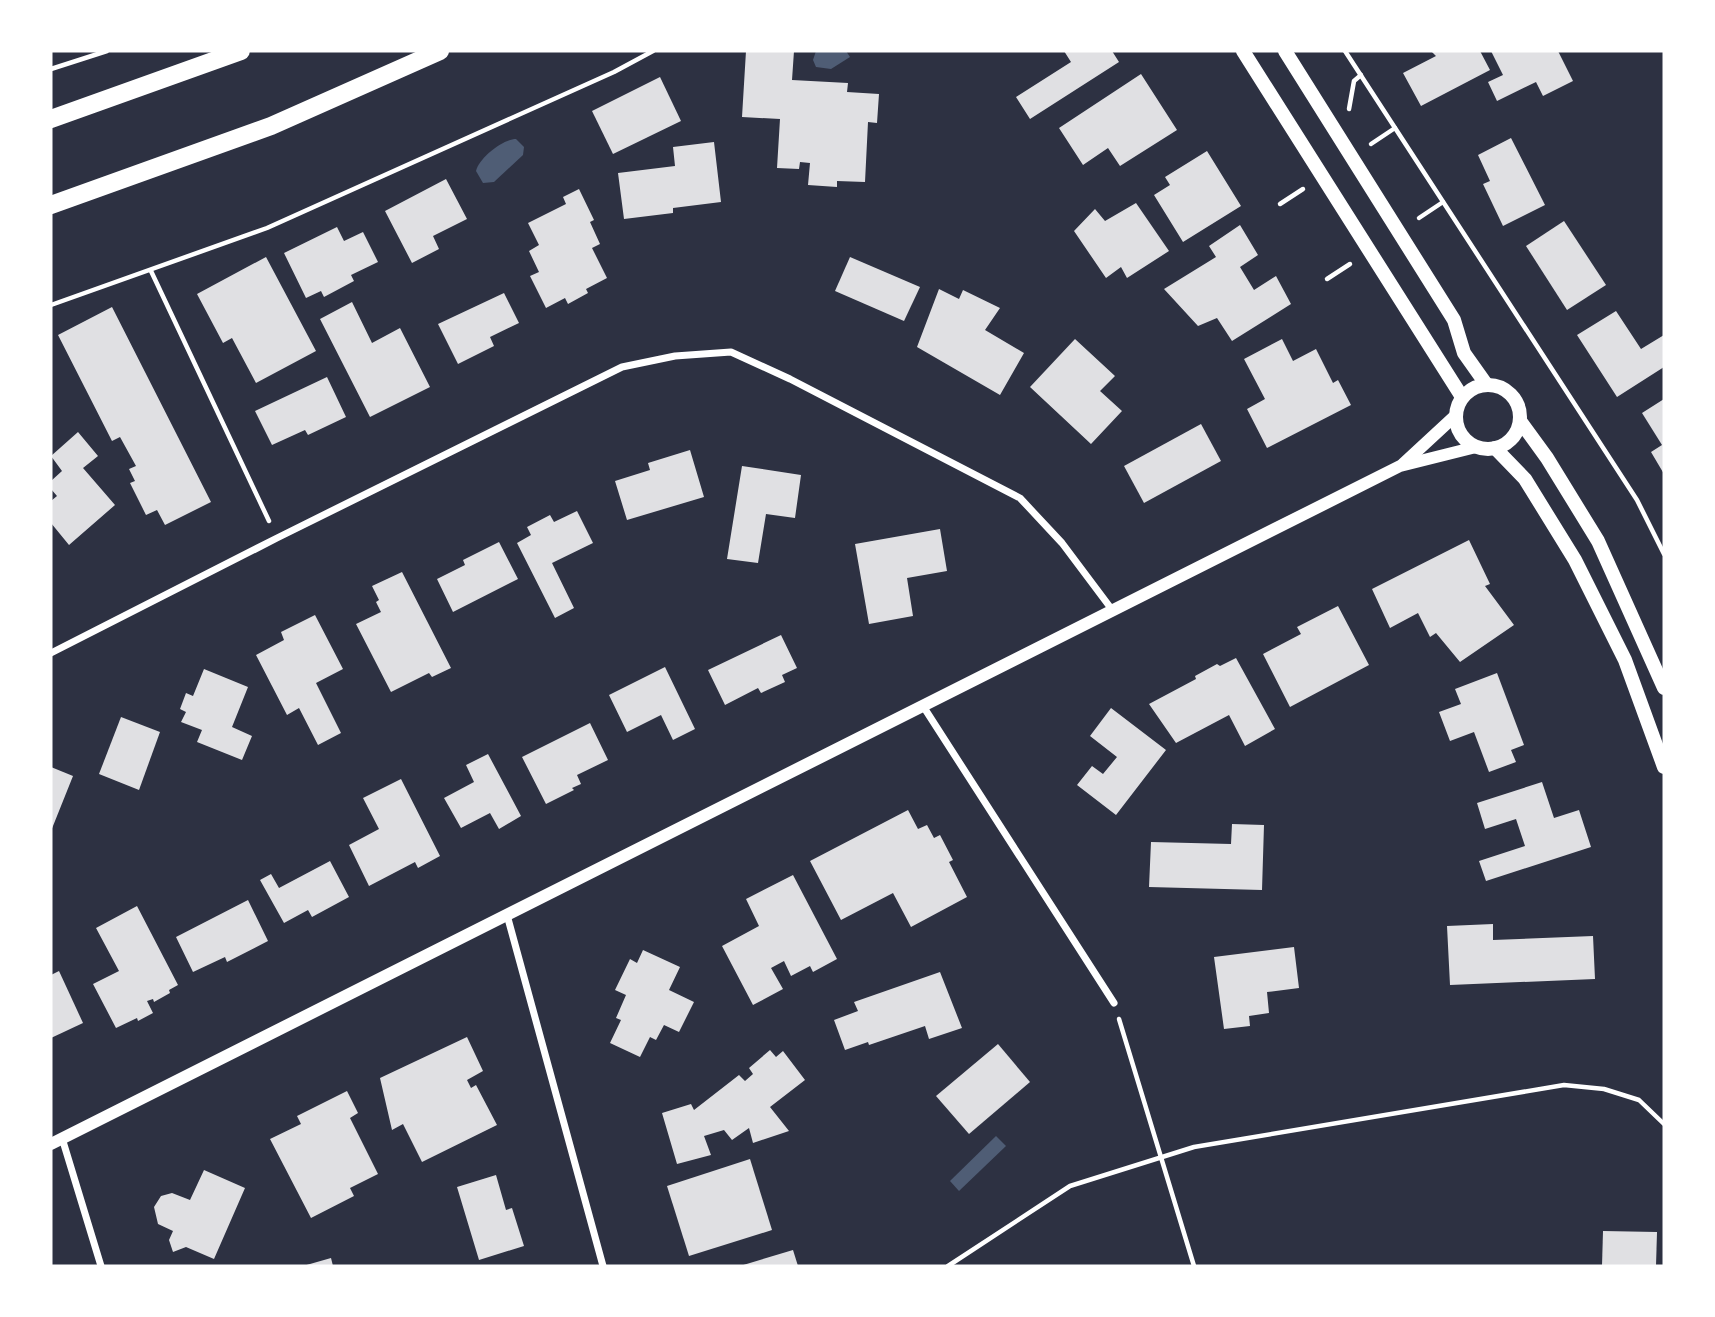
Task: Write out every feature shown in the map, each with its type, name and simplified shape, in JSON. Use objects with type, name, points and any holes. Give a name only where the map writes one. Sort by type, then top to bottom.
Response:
[{"type":"main road","points":[[51,119],[241,51]]},
{"type":"main road","points":[[51,205],[271,126],[440,51]]},
{"type":"main road","points":[[1243,51],[1462,397]]},
{"type":"main road","points":[[1285,51],[1454,320],[1464,353],[1486,384]]},
{"type":"main road","points":[[1520,421],[1511,438],[1495,448],[1476,446],[1461,434],[1456,415],[1462,397],[1473,388],[1486,384],[1507,391],[1515,399],[1520,421],[1547,458],[1598,541],[1664,688]]},
{"type":"main road","points":[[1495,448],[1525,479],[1575,560],[1625,660],[1664,767]]},
{"type":"street","points":[[51,653],[622,367],[675,356],[731,352],[790,379],[1020,498],[1062,543],[1113,611]]},
{"type":"street","points":[[1400,466],[1456,415]]},
{"type":"street","points":[[101,1266],[57,1141],[1400,466],[1476,446]]},
{"type":"street","points":[[923,706],[1114,1003]]},
{"type":"street","points":[[507,915],[603,1266]]},
{"type":"path","points":[[51,69],[107,51]]},
{"type":"path","points":[[51,305],[267,228],[614,72],[653,51]]},
{"type":"path","points":[[1345,51],[1637,500],[1664,554]]},
{"type":"path","points":[[151,271],[277,538]]},
{"type":"path","points":[[1114,1003],[1194,1266]]},
{"type":"path","points":[[948,1266],[1070,1186],[1194,1147],[1564,1085],[1604,1089],[1639,1100],[1664,1124]]},
{"type":"water","points":[[816,51],[846,51],[850,57],[831,69],[816,67],[813,60]]},
{"type":"water","points":[[516,139],[524,147],[523,155],[494,182],[483,183],[476,171],[478,166],[498,146]]},
{"type":"water","points":[[996,1136],[1006,1146],[959,1191],[950,1181]]},
{"type":"building","points":[[746,51],[794,51],[792,80],[848,83],[847,92],[879,94],[877,123],[868,122],[865,182],[837,181],[837,187],[808,185],[810,163],[800,162],[799,169],[777,168],[780,119],[742,117]]},
{"type":"building","points":[[1064,51],[1112,51],[1119,62],[1030,119],[1016,97],[1071,62]]},
{"type":"building","points":[[1431,51],[1480,51],[1490,70],[1421,106],[1403,73],[1436,56]]},
{"type":"building","points":[[1491,51],[1558,51],[1573,81],[1543,96],[1536,82],[1497,101],[1488,82],[1503,75]]},
{"type":"building","points":[[1141,74],[1177,130],[1120,166],[1108,148],[1083,165],[1059,128]]},
{"type":"building","points":[[660,77],[681,121],[613,154],[592,111]]},
{"type":"building","points":[[1511,138],[1545,205],[1503,226],[1483,184],[1490,181],[1478,155]]},
{"type":"building","points":[[714,142],[721,202],[673,208],[673,213],[624,219],[618,173],[675,166],[673,147]]},
{"type":"building","points":[[1207,151],[1241,206],[1183,242],[1154,195],[1170,185],[1165,177]]},
{"type":"building","points":[[446,179],[467,219],[433,236],[439,249],[412,263],[385,211]]},
{"type":"building","points":[[579,189],[594,220],[590,222],[600,244],[592,248],[607,278],[586,289],[588,293],[568,304],[565,298],[546,308],[530,276],[539,272],[529,251],[539,245],[528,223],[566,204],[563,197]]},
{"type":"building","points":[[1136,203],[1169,251],[1127,278],[1121,267],[1106,278],[1074,231],[1095,209],[1105,221]]},
{"type":"building","points":[[1564,221],[1606,285],[1567,310],[1526,246]]},
{"type":"building","points":[[1240,225],[1258,255],[1240,267],[1254,290],[1276,276],[1291,304],[1232,341],[1217,318],[1198,326],[1164,289],[1216,257],[1209,246]]},
{"type":"building","points":[[337,227],[344,241],[363,232],[378,262],[351,275],[354,281],[324,297],[321,291],[306,298],[284,253]]},
{"type":"building","points":[[266,257],[316,351],[256,383],[232,338],[223,343],[197,294]]},
{"type":"building","points":[[850,257],[920,287],[904,321],[835,291]]},
{"type":"building","points":[[939,289],[959,299],[963,290],[1000,308],[985,330],[1024,353],[1000,395],[917,347]]},
{"type":"building","points":[[504,293],[519,323],[490,337],[494,346],[458,364],[438,324]]},
{"type":"building","points":[[352,302],[372,343],[400,328],[430,387],[370,417],[320,319]]},
{"type":"building","points":[[112,307],[211,502],[165,525],[157,510],[146,515],[130,483],[135,481],[129,469],[136,466],[120,437],[112,441],[58,335]]},
{"type":"building","points":[[1616,311],[1641,349],[1664,335],[1664,367],[1617,397],[1577,335]]},
{"type":"building","points":[[1075,339],[1115,376],[1100,391],[1122,411],[1091,444],[1030,387]]},
{"type":"building","points":[[1282,339],[1293,361],[1316,349],[1333,383],[1338,380],[1351,405],[1267,448],[1247,409],[1265,399],[1244,359]]},
{"type":"building","points":[[327,377],[346,417],[308,435],[305,430],[272,445],[255,411]]},
{"type":"building","points":[[1664,399],[1664,474],[1651,452],[1662,445],[1642,413]]},
{"type":"building","points":[[1201,424],[1221,461],[1144,503],[1124,466]]},
{"type":"building","points":[[78,432],[98,456],[83,468],[115,505],[69,545],[51,523],[51,501],[57,496],[51,489],[51,481],[62,471],[51,456]]},
{"type":"building","points":[[690,450],[704,497],[627,520],[615,481],[650,470],[648,463]]},
{"type":"building","points":[[742,466],[801,475],[795,518],[766,514],[758,563],[727,559]]},
{"type":"building","points":[[577,511],[593,543],[552,563],[574,608],[555,618],[517,543],[531,535],[527,527],[550,515],[554,522]]},
{"type":"building","points":[[940,529],[947,571],[907,578],[913,616],[869,624],[855,544]]},
{"type":"building","points":[[1469,540],[1490,584],[1485,586],[1514,625],[1460,662],[1436,633],[1430,637],[1418,613],[1390,628],[1372,589]]},
{"type":"building","points":[[499,542],[518,579],[453,612],[437,579],[465,565],[463,560]]},
{"type":"building","points":[[402,572],[451,668],[432,677],[429,673],[391,692],[356,624],[381,612],[372,586]]},
{"type":"building","points":[[1338,606],[1369,665],[1290,707],[1263,654],[1301,634],[1297,627]]},
{"type":"building","points":[[315,615],[343,669],[316,683],[341,733],[318,745],[299,708],[287,715],[256,655],[284,640],[281,632]]},
{"type":"building","points":[[781,635],[797,668],[782,675],[785,682],[761,693],[758,688],[725,705],[708,670]]},
{"type":"building","points":[[1236,658],[1275,729],[1245,746],[1229,715],[1176,743],[1149,704],[1196,679],[1195,676],[1217,664],[1220,666]]},
{"type":"building","points":[[665,667],[695,729],[673,740],[661,715],[627,732],[609,695]]},
{"type":"building","points":[[204,669],[248,687],[232,727],[252,736],[242,760],[197,742],[202,730],[181,722],[186,712],[180,709],[186,693],[193,696]]},
{"type":"building","points":[[1497,673],[1524,745],[1511,750],[1516,762],[1489,772],[1474,732],[1450,741],[1439,712],[1461,704],[1455,689]]},
{"type":"building","points":[[1111,708],[1166,750],[1116,815],[1077,785],[1092,766],[1103,774],[1117,757],[1090,736]]},
{"type":"building","points":[[121,717],[160,732],[139,790],[99,774]]},
{"type":"building","points":[[590,723],[608,760],[577,775],[581,784],[546,804],[522,757]]},
{"type":"building","points":[[488,754],[521,816],[499,829],[490,813],[461,828],[444,798],[474,782],[466,765]]},
{"type":"building","points":[[51,767],[73,776],[51,831]]},
{"type":"building","points":[[401,779],[440,856],[418,868],[415,862],[369,886],[349,845],[379,829],[363,798]]},
{"type":"building","points":[[1542,782],[1554,818],[1579,810],[1591,847],[1486,881],[1479,861],[1525,846],[1516,819],[1485,829],[1477,803]]},
{"type":"building","points":[[908,810],[918,829],[927,825],[934,838],[940,835],[953,860],[949,862],[967,897],[911,927],[893,893],[841,920],[810,861]]},
{"type":"building","points":[[1232,824],[1264,825],[1262,890],[1149,887],[1151,842],[1231,844]]},
{"type":"building","points":[[330,861],[349,897],[312,917],[308,910],[284,923],[260,880],[271,874],[279,888]]},
{"type":"building","points":[[793,875],[837,959],[813,972],[810,966],[791,976],[784,961],[771,968],[783,989],[753,1005],[722,946],[759,926],[746,899]]},
{"type":"building","points":[[248,900],[268,941],[227,962],[225,957],[193,972],[176,937]]},
{"type":"building","points":[[137,906],[178,985],[154,1002],[153,999],[147,1001],[153,1013],[116,1028],[93,984],[119,971],[96,928]]},
{"type":"building","points":[[1493,924],[1493,940],[1593,936],[1595,979],[1450,985],[1447,926]]},
{"type":"building","points":[[1294,947],[1299,988],[1267,992],[1269,1013],[1249,1016],[1250,1026],[1224,1029],[1214,957]]},
{"type":"building","points":[[643,950],[680,967],[669,990],[694,1002],[679,1032],[664,1025],[656,1040],[650,1037],[640,1057],[610,1043],[621,1020],[616,1018],[626,995],[615,990],[630,959],[637,963]]},
{"type":"building","points":[[59,971],[83,1023],[51,1038],[51,975]]},
{"type":"building","points":[[940,972],[962,1028],[929,1039],[925,1026],[869,1045],[868,1042],[845,1050],[834,1020],[858,1011],[854,1002]]},
{"type":"building","points":[[467,1037],[483,1071],[467,1080],[471,1088],[476,1085],[497,1125],[422,1162],[403,1124],[392,1130],[380,1078]]},
{"type":"building","points":[[998,1044],[1030,1082],[969,1134],[936,1096]]},
{"type":"building","points":[[770,1050],[776,1057],[783,1051],[805,1080],[770,1107],[789,1131],[753,1143],[749,1128],[732,1140],[724,1130],[704,1136],[711,1155],[677,1164],[662,1113],[691,1104],[694,1110],[739,1075],[745,1081],[753,1074],[749,1068]]},
{"type":"building","points":[[347,1091],[358,1113],[350,1118],[378,1174],[350,1188],[354,1196],[311,1218],[270,1139],[301,1124],[297,1116]]},
{"type":"building","points":[[750,1159],[772,1230],[689,1256],[667,1186]]},
{"type":"building","points":[[204,1170],[245,1188],[214,1259],[186,1247],[173,1252],[169,1240],[173,1231],[158,1224],[154,1207],[161,1196],[172,1193],[190,1200]]},
{"type":"building","points":[[496,1175],[506,1210],[512,1208],[524,1246],[479,1260],[457,1187]]},
{"type":"building","points":[[1603,1231],[1657,1232],[1656,1266],[1602,1266]]},
{"type":"building","points":[[793,1250],[798,1266],[740,1266]]},
{"type":"building","points":[[331,1258],[333,1266],[303,1266]]}]
